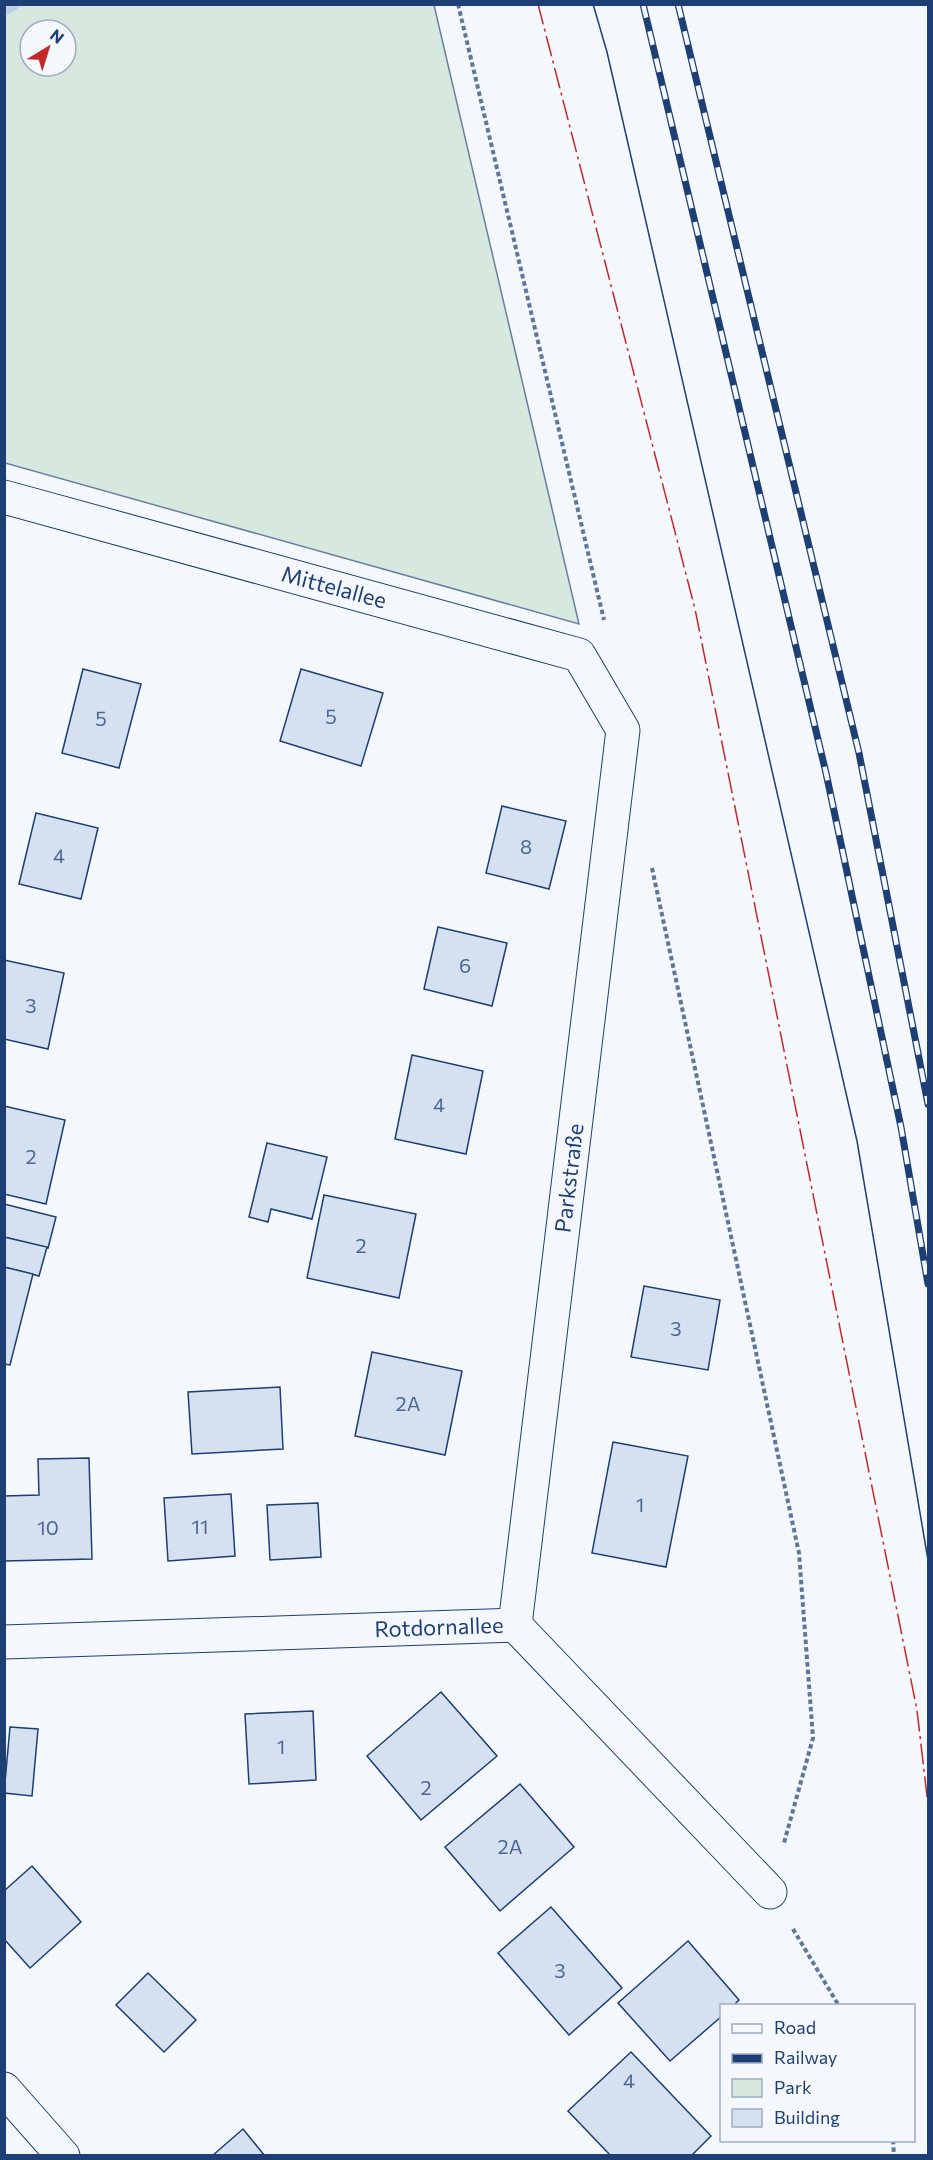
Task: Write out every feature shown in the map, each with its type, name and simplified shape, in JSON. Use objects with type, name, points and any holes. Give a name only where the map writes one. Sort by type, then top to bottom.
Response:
[{"type":"street","name":"Mittelallee","points":[[4,496],[579,655],[622,730]]},
{"type":"street","name":"Parkstraße","points":[[514,1625],[622,730]]},
{"type":"street","name":"Rotdornallee","points":[[4,1641],[514,1625],[770,1892]]},
{"type":"street","points":[[4,2089],[63,2156]]},
{"type":"path","points":[[458,4],[605,624]]},
{"type":"path","points":[[650,858],[799,1553],[813,1738],[770,1892],[838,2004]]},
{"type":"green space","points":[[4,5],[434,5],[579,624],[5,463]]},
{"type":"building","points":[[83,669],[141,684],[119,768],[62,753]]},
{"type":"building","points":[[301,669],[383,693],[361,766],[280,741]]},
{"type":"building","points":[[502,806],[566,821],[549,889],[486,873]]},
{"type":"building","points":[[36,813],[98,828],[81,899],[19,884]]},
{"type":"building","points":[[438,927],[507,943],[492,1006],[424,989]]},
{"type":"building","points":[[4,960],[64,973],[48,1049],[4,1039]]},
{"type":"building","points":[[412,1055],[483,1071],[466,1154],[395,1139]]},
{"type":"building","points":[[4,1106],[65,1120],[46,1204],[4,1194]]},
{"type":"building","points":[[267,1143],[327,1157],[312,1219],[271,1209],[268,1222],[249,1217]]},
{"type":"building","points":[[324,1195],[416,1214],[399,1298],[307,1278]]},
{"type":"building","points":[[4,1204],[56,1217],[48,1248],[4,1237]]},
{"type":"building","points":[[4,1237],[47,1247],[39,1276],[4,1267]]},
{"type":"building","points":[[4,1267],[33,1274],[10,1365],[4,1364]]},
{"type":"building","points":[[644,1286],[720,1300],[708,1370],[631,1357]]},
{"type":"building","points":[[372,1352],[462,1371],[445,1455],[355,1436]]},
{"type":"building","points":[[280,1387],[283,1449],[192,1454],[188,1392]]},
{"type":"building","points":[[613,1442],[688,1456],[666,1567],[592,1553]]},
{"type":"building","points":[[89,1458],[92,1559],[4,1561],[4,1496],[39,1495],[38,1459]]},
{"type":"building","points":[[231,1494],[235,1556],[168,1561],[164,1498]]},
{"type":"building","points":[[318,1503],[321,1557],[270,1560],[267,1505]]},
{"type":"building","points":[[441,1692],[497,1756],[421,1820],[367,1756]]},
{"type":"building","points":[[313,1711],[316,1780],[249,1784],[245,1714]]},
{"type":"building","points":[[10,1727],[38,1729],[32,1796],[4,1793]]},
{"type":"building","points":[[520,1784],[574,1847],[500,1911],[445,1847]]},
{"type":"building","points":[[32,1866],[81,1922],[30,1968],[4,1939],[4,1891]]},
{"type":"building","points":[[551,1907],[622,1988],[569,2035],[498,1953]]},
{"type":"building","points":[[688,1941],[739,2000],[735,2004],[720,2004],[720,2018],[670,2061],[618,2003]]},
{"type":"building","points":[[148,1973],[196,2020],[164,2052],[116,2005]]},
{"type":"building","points":[[631,2052],[711,2136],[691,2156],[611,2156],[568,2111]]},
{"type":"building","points":[[243,2129],[265,2156],[212,2156]]},
{"type":"waterway","points":[[4,8],[12,4]]},
{"type":"tram line","points":[[593,4],[607,52],[857,1141],[928,1560]]},
{"type":"railway","points":[[643,4],[826,773],[901,1127],[928,1284]]},
{"type":"railway","points":[[678,4],[859,753],[928,1104]]},
{"type":"power","points":[[538,4],[695,609],[917,1710],[928,1805]]}]
